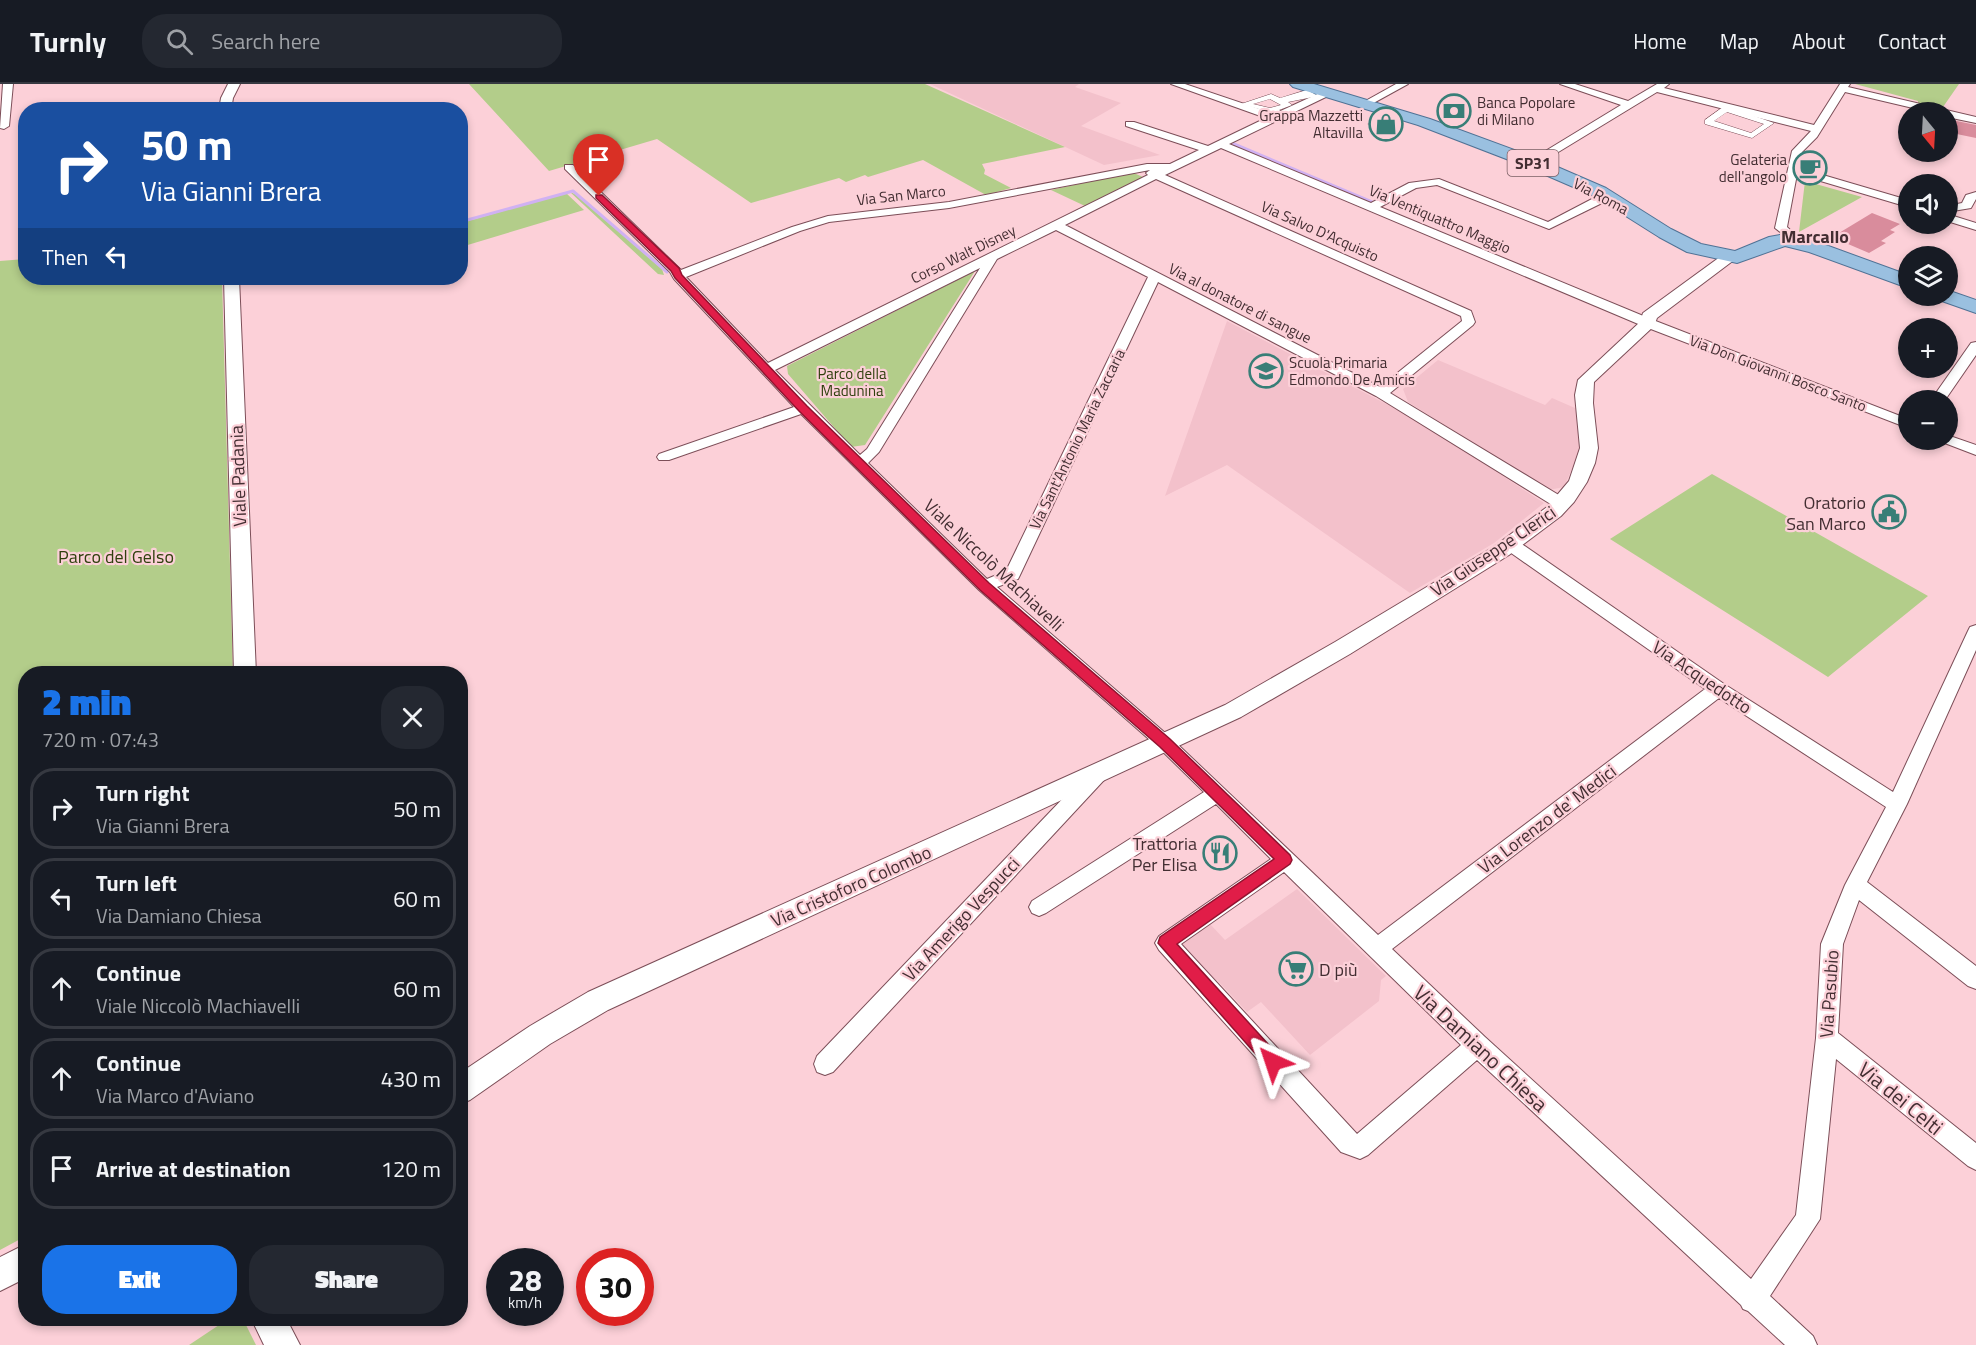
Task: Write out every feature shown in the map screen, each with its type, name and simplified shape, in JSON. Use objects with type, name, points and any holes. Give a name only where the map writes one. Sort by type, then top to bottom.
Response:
[{"type":"main road","name":"Via Roma","points":[[1298,84],[1319,95],[1365,104],[1460,135],[1533,163],[1610,198],[1672,237],[1694,248],[1729,256]]},
{"type":"main road","name":"Via Giuseppe Clerici","points":[[1729,256],[1744,255],[1781,240],[1797,242]]},
{"type":"main road","name":"SP31","points":[[1797,242],[1898,278]]},
{"type":"main road","points":[[1958,300],[1976,307]]},
{"type":"street","points":[[4,126],[8,84]]},
{"type":"street","points":[[226,102],[234,84]]},
{"type":"street","points":[[1176,84],[1275,118]]},
{"type":"street","points":[[1365,104],[1403,84]]},
{"type":"street","points":[[1565,84],[1630,105]]},
{"type":"street","points":[[1533,163],[1660,86],[1816,129]]},
{"type":"street","points":[[1797,242],[1781,228],[1797,150],[1816,129],[1844,86],[1903,102]]},
{"type":"street","points":[[1307,92],[1319,95],[1304,95],[1282,102],[1288,105],[1273,110],[1280,113],[1245,104],[1271,96],[1279,100],[1307,92]]},
{"type":"street","name":"Via San Marco","points":[[678,276],[796,229],[828,219],[949,205],[1134,170],[1159,166],[1173,167],[1319,95]]},
{"type":"street","points":[[1726,110],[1761,120],[1770,123],[1752,136],[1708,122],[1726,110]]},
{"type":"street","points":[[1958,116],[1976,120]]},
{"type":"street","points":[[1130,124],[1209,150]]},
{"type":"street","name":"Via Ventiquattro Maggio","points":[[1220,144],[1648,323]]},
{"type":"street","name":"Viale Niccolò Machiavelli","points":[[569,167],[675,270],[678,276],[859,465],[985,586],[1165,743]]},
{"type":"street","name":"Corso Walt Disney","points":[[767,369],[1173,167]]},
{"type":"street","name":"Via San Marco","points":[[1134,170],[1157,175]]},
{"type":"street","points":[[1794,170],[1898,201]]},
{"type":"street","name":"Via Salvo D'Acquisto","points":[[1157,175],[1465,312],[1469,316],[1469,322],[1381,393]]},
{"type":"street","points":[[1372,207],[1416,183],[1430,181],[1439,182],[1549,226],[1596,201],[1610,198]]},
{"type":"street","points":[[1958,208],[1967,206],[1970,197],[1976,195]]},
{"type":"street","points":[[1958,217],[1976,227]]},
{"type":"street","name":"Via al donatore di sangue","points":[[1056,225],[1381,393],[1562,504]]},
{"type":"street","name":"Via Giuseppe Clerici","points":[[1165,743],[1233,711],[1329,657],[1510,544],[1562,504],[1578,483],[1588,455],[1589,443],[1582,390],[1586,380],[1648,323],[1649,316],[1729,256]]},
{"type":"street","points":[[859,465],[872,452],[991,259]]},
{"type":"street","name":"Via Sant'Antonio Maria Zaccaria","points":[[985,586],[1012,575],[1154,277]]},
{"type":"street","name":"Viale Padania","points":[[231,285],[245,666]]},
{"type":"street","name":"Via Don Giovanni Bosco Santo","points":[[1648,323],[1898,420]]},
{"type":"street","points":[[1945,390],[1976,346]]},
{"type":"street","points":[[664,458],[803,408]]},
{"type":"street","points":[[1958,443],[1976,450]]},
{"type":"street","name":"Via Acquedotto","points":[[1510,544],[1718,689],[1897,804]]},
{"type":"street","name":"Via Pasubio","points":[[1752,1300],[1808,1219],[1827,1038],[1832,944],[1855,885],[1897,804],[1976,631]]},
{"type":"street","name":"Via Lorenzo de' Medici","points":[[1376,949],[1718,689]]},
{"type":"street","name":"Via Cristoforo Colombo","points":[[468,1084],[540,1035],[598,1001],[1165,743]]},
{"type":"street","name":"Via Damiano Chiesa","points":[[1165,743],[1477,1045],[1752,1300],[1804,1345]]},
{"type":"street","name":"Via Amerigo Vespucci","points":[[825,1064],[1098,774]]},
{"type":"street","points":[[1039,907],[1218,793]]},
{"type":"street","points":[[1285,860],[1166,943],[1349,1144],[1360,1147],[1477,1045]]},
{"type":"street","points":[[1855,885],[1976,979]]},
{"type":"street","name":"Via Cristoforo Colombo","points":[[468,1067],[540,1035]]},
{"type":"street","name":"Via dei Celti","points":[[1827,1038],[1976,1158]]},
{"type":"street","points":[[272,1326],[284,1345]]},
{"type":"street","points":[[284,1345],[285,1326]]},
{"type":"shaded area","points":[[930,84],[1079,84],[1075,87],[1121,103],[1081,126],[1160,155],[1104,165]]},
{"type":"shaded area","points":[[1227,321],[1419,421],[1544,503],[1494,543],[1410,593],[1227,465],[1165,496]]},
{"type":"shaded area","points":[[1438,360],[1545,405],[1552,398],[1575,408],[1583,444],[1564,487],[1549,490],[1408,402],[1403,389]]},
{"type":"shaded area","points":[[1297,889],[1386,976],[1381,980],[1379,1001],[1310,1055],[1261,1002],[1247,1012],[1217,980],[1212,984],[1185,955],[1183,943],[1210,924],[1225,940]]},
{"type":"green space","points":[[469,84],[925,84],[1065,147],[982,164],[984,174],[1011,188],[986,195],[923,160],[868,177],[865,175],[846,182],[839,178],[751,203],[657,139],[549,171]]},
{"type":"green space","points":[[1855,84],[1959,84],[1946,102],[1918,101]]},
{"type":"green space","points":[[1124,174],[1136,174],[1143,177],[1085,206],[1051,190]]},
{"type":"green space","points":[[1805,181],[1862,197],[1799,232]]},
{"type":"green space","points":[[570,192],[580,196],[662,269],[664,275],[658,274]]},
{"type":"green space","points":[[566,193],[584,210],[468,245],[468,221]]},
{"type":"green space","name":"Parco del Gelso","points":[[18,260],[18,285],[222,285],[233,666],[18,666],[18,1240],[0,1250],[0,261]]},
{"type":"green space","name":"Parco della Madunina","points":[[975,271],[865,445],[851,447],[788,374],[787,366]]},
{"type":"green space","points":[[1712,474],[1928,596],[1828,677],[1610,539]]},
{"type":"green space","points":[[218,1326],[246,1326],[256,1345],[189,1345]]},
{"type":"building","name":"Grappa Mazzetti Altavilla","points":[[1383,117],[1404,123],[1387,132],[1367,124]]},
{"type":"building","points":[[1958,121],[1976,125],[1976,138],[1958,134]]},
{"type":"building","points":[[1872,213],[1898,223],[1890,230],[1895,232],[1881,241],[1886,243],[1869,253],[1834,236]]},
{"type":"waterway","points":[[1234,144],[1372,202]]},
{"type":"waterway","points":[[468,220],[573,191],[667,272]]},
{"type":"place","name":"Banca Popolare di Milano","points":[[1454,111]]},
{"type":"place","name":"Grappa Mazzetti Altavilla","points":[[1386,124]]},
{"type":"place","name":"Gelateria dell'angolo","points":[[1810,168]]},
{"type":"place","name":"Scuola Primaria Edmondo De Amicis","points":[[1266,371]]},
{"type":"place","name":"Oratorio San Marco","points":[[1889,512]]},
{"type":"place","name":"Trattoria Per Elisa","points":[[1220,853]]},
{"type":"place","name":"D più","points":[[1296,969]]},
{"type":"district","name":"Marcallo","points":[[1815,236]]},
{"type":"route","points":[[599,196],[675,270],[678,276],[859,465],[985,586],[1165,743],[1285,860],[1166,943],[1273,1062]]}]
